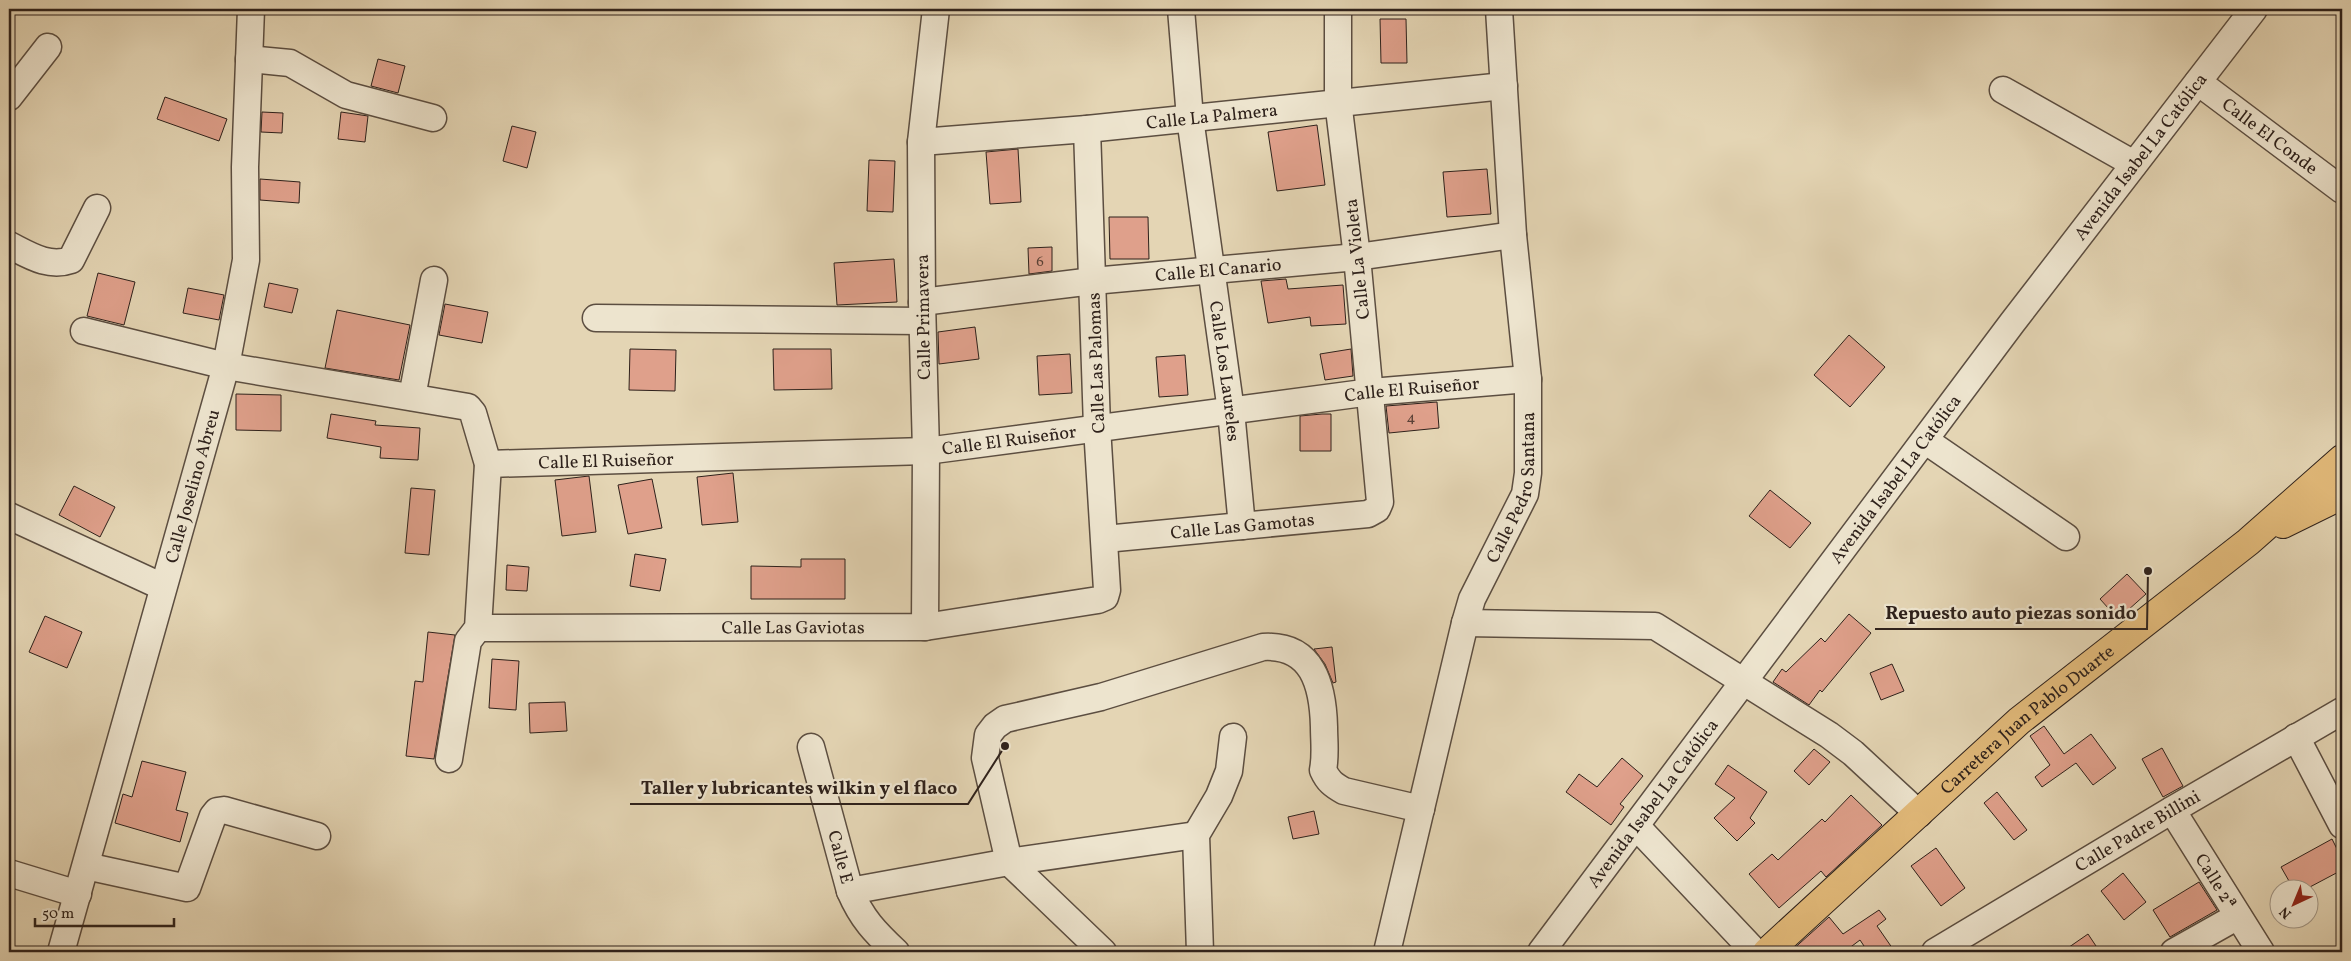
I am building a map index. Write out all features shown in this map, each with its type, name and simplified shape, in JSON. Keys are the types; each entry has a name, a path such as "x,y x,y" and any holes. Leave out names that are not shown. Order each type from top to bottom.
{"main road":[{"name":"Carretera Juan Pablo Duarte","path":"1767,952 2019,721 2248,542 2342,460"},
{"path":"2248,542 2342,495"}],"street":[{"name":"Calle Joselino Abreu","path":"61,952 226,366 246,260 245,167 251,9"},
{"name":"Calle Primavera","path":"925,627 926,451 922,312 921,142 936,9"},
{"name":"Calle Los Laureles","path":"1181,9 1190,118 1231,411 1242,526"},
{"name":"Calle La Violeta","path":"1338,9 1338,101 1371,392 1380,502 1377,509"},
{"name":"Calle Pedro Santana","path":"1387,952 1472,599 1525,494 1528,473 1528,379 1513,235 1499,9"},
{"name":"Avenida Isabel La Católica","path":"1541,952 1637,827 1743,681 2134,164 2254,9"},
{"path":"9,97 48,47"},
{"path":"249,59 290,63 346,94 433,118"},
{"name":"Calle El Conde","path":"2198,82 2342,190"},
{"name":"Calle La Palmera","path":"921,142 1087,129 1338,101 1504,86"},
{"path":"2003,90 2134,164"},
{"name":"Calle Las Palomas","path":"1087,129 1097,427 1107,590 1105,597"},
{"path":"9,245 45,263 60,264 71,260 96,208"},
{"name":"Calle El Canario","path":"596,318 922,312 1093,281 1357,257 1513,235"},
{"path":"412,397 434,280"},
{"path":"84,331 226,366 468,407 473,413 488,464 478,628 468,641 449,759"},
{"name":"Calle El Ruiseñor","path":"488,464 926,451 1371,392 1528,379"},
{"path":"1926,441 2066,537"},
{"name":"Calle Las Gamotas","path":"1105,539 1368,514 1377,509"},
{"path":"9,516 163,588"},
{"name":"Calle Las Gaviotas","path":"478,628 925,627 1098,600 1105,597"},
{"path":"1465,623 1655,626 1829,735 1853,753 1919,814"},
{"path":"1103,952 1009,862 986,758 988,735 995,726 1005,719 1101,697 1263,647 1280,646 1296,654 1309,666 1319,684 1323,702 1325,759 1323,770 1327,779 1344,791 1421,809"},
{"name":"Calle Padre Billini","path":"1935,952 2342,711"},
{"path":"1200,952 1196,835 1219,796 1229,770 1233,737"},
{"path":"2296,737 2331,788 2342,824"},
{"name":"Calle E","path":"811,747 850,891 858,911 870,928 896,952"},
{"path":"86,866 187,888 213,816 217,811 224,810 318,836"},
{"name":"Calle 2ª","path":"2172,810 2261,952"},
{"path":"1637,827 1755,952"},
{"path":"850,891 1009,862 1196,835"},
{"path":"9,873 78,894"},
{"path":"2174,952 2238,916"}],"building":[{"path":"1380,19 1406,19 1407,63 1381,63"},
{"path":"378,59 405,66 398,93 371,86"},
{"path":"165,97 227,119 219,141 157,119"},
{"path":"262,112 283,113 282,133 261,132"},
{"path":"341,112 368,116 365,142 338,139"},
{"path":"1317,125 1325,185 1277,191 1268,132"},
{"path":"512,126 536,132 527,168 503,161"},
{"path":"1018,149 1021,202 990,204 986,152"},
{"path":"869,160 895,161 893,212 867,211"},
{"path":"1487,169 1491,214 1447,217 1443,172"},
{"path":"260,179 300,182 299,203 260,200"},
{"path":"1109,217 1148,217 1149,259 1110,259"},
{"path":"1052,247 1052,271 1029,274 1028,248"},
{"path":"894,259 897,302 837,305 834,263"},
{"path":"98,273 135,282 124,325 87,316"},
{"path":"1286,279 1288,289 1343,285 1346,324 1311,326 1310,317 1268,323 1261,281"},
{"path":"269,283 298,289 292,313 264,307"},
{"path":"188,288 224,295 219,320 183,313"},
{"path":"445,304 488,312 482,343 439,335"},
{"path":"337,310 410,325 399,380 325,368"},
{"path":"975,327 979,359 939,364 938,332"},
{"path":"1849,335 1885,367 1850,407 1814,375"},
{"path":"630,349 676,350 675,391 629,390"},
{"path":"773,349 831,349 832,389 774,390"},
{"path":"1351,349 1353,376 1325,380 1320,354"},
{"path":"1070,354 1072,393 1039,395 1037,356"},
{"path":"1185,355 1188,395 1159,397 1156,357"},
{"path":"236,394 281,395 281,431 236,430"},
{"path":"1437,402 1439,428 1389,433 1386,406"},
{"path":"331,414 376,421 375,425 420,428 418,460 380,458 381,447 327,438"},
{"path":"1331,414 1331,451 1300,451 1300,416"},
{"path":"733,473 738,522 702,525 697,477"},
{"path":"589,476 596,532 562,536 555,480"},
{"path":"652,479 662,528 628,534 618,485"},
{"path":"74,486 115,507 100,537 59,515"},
{"path":"411,488 435,490 429,555 405,553"},
{"path":"1770,490 1811,523 1790,548 1749,516"},
{"path":"635,554 666,559 660,591 630,586"},
{"path":"801,559 845,559 845,599 751,599 751,566 801,567"},
{"path":"507,565 529,567 527,591 506,590"},
{"path":"2127,574 2146,594 2118,619 2100,599"},
{"path":"1849,614 1871,633 1809,705 1773,682 1782,669 1786,672 1821,638 1825,642"},
{"path":"45,616 82,632 67,668 29,652"},
{"path":"428,632 455,635 434,759 406,756 415,681 423,682"},
{"path":"1332,647 1336,682 1333,683 1325,664 1314,649"},
{"path":"492,659 519,661 516,710 489,708"},
{"path":"1892,664 1904,691 1881,700 1870,673"},
{"path":"565,702 567,731 530,733 529,703"},
{"path":"2044,726 2064,754 2091,734 2116,768 2093,785 2076,763 2042,787 2035,777 2050,765 2030,736"},
{"path":"2162,748 2183,786 2163,797 2142,759"},
{"path":"1814,749 1830,762 1809,785 1794,771"},
{"path":"1622,758 1643,776 1620,804 1624,807 1611,825 1566,792 1579,774 1597,787"},
{"path":"142,761 186,772 176,810 188,813 180,842 115,823 123,794 132,797"},
{"path":"1728,765 1767,792 1750,818 1755,823 1737,841 1714,818 1735,798 1715,784"},
{"path":"1997,792 2027,830 2014,840 1984,803"},
{"path":"1851,795 1882,825 1826,877 1821,871 1779,908 1749,874 1772,854 1778,860 1822,819 1825,822"},
{"path":"1314,811 1319,834 1293,839 1288,817"},
{"path":"2332,839 2342,859 2342,870 2318,883 2318,878 2287,878 2281,867"},
{"path":"1936,848 1965,888 1941,906 1911,866"},
{"path":"2123,873 2146,902 2124,920 2101,891"},
{"path":"2199,882 2217,910 2170,937 2153,910"},
{"path":"1879,910 1886,919 1877,926 1895,952 1868,952 1860,940 1844,952 1790,952 1829,917 1843,934"},
{"path":"2088,934 2100,952 2062,952"}],"place":[{"name":"Repuesto auto piezas sonido","path":"2148,571"},
{"name":"Taller y lubricantes wilkin y el flaco","path":"1005,746"}]}
